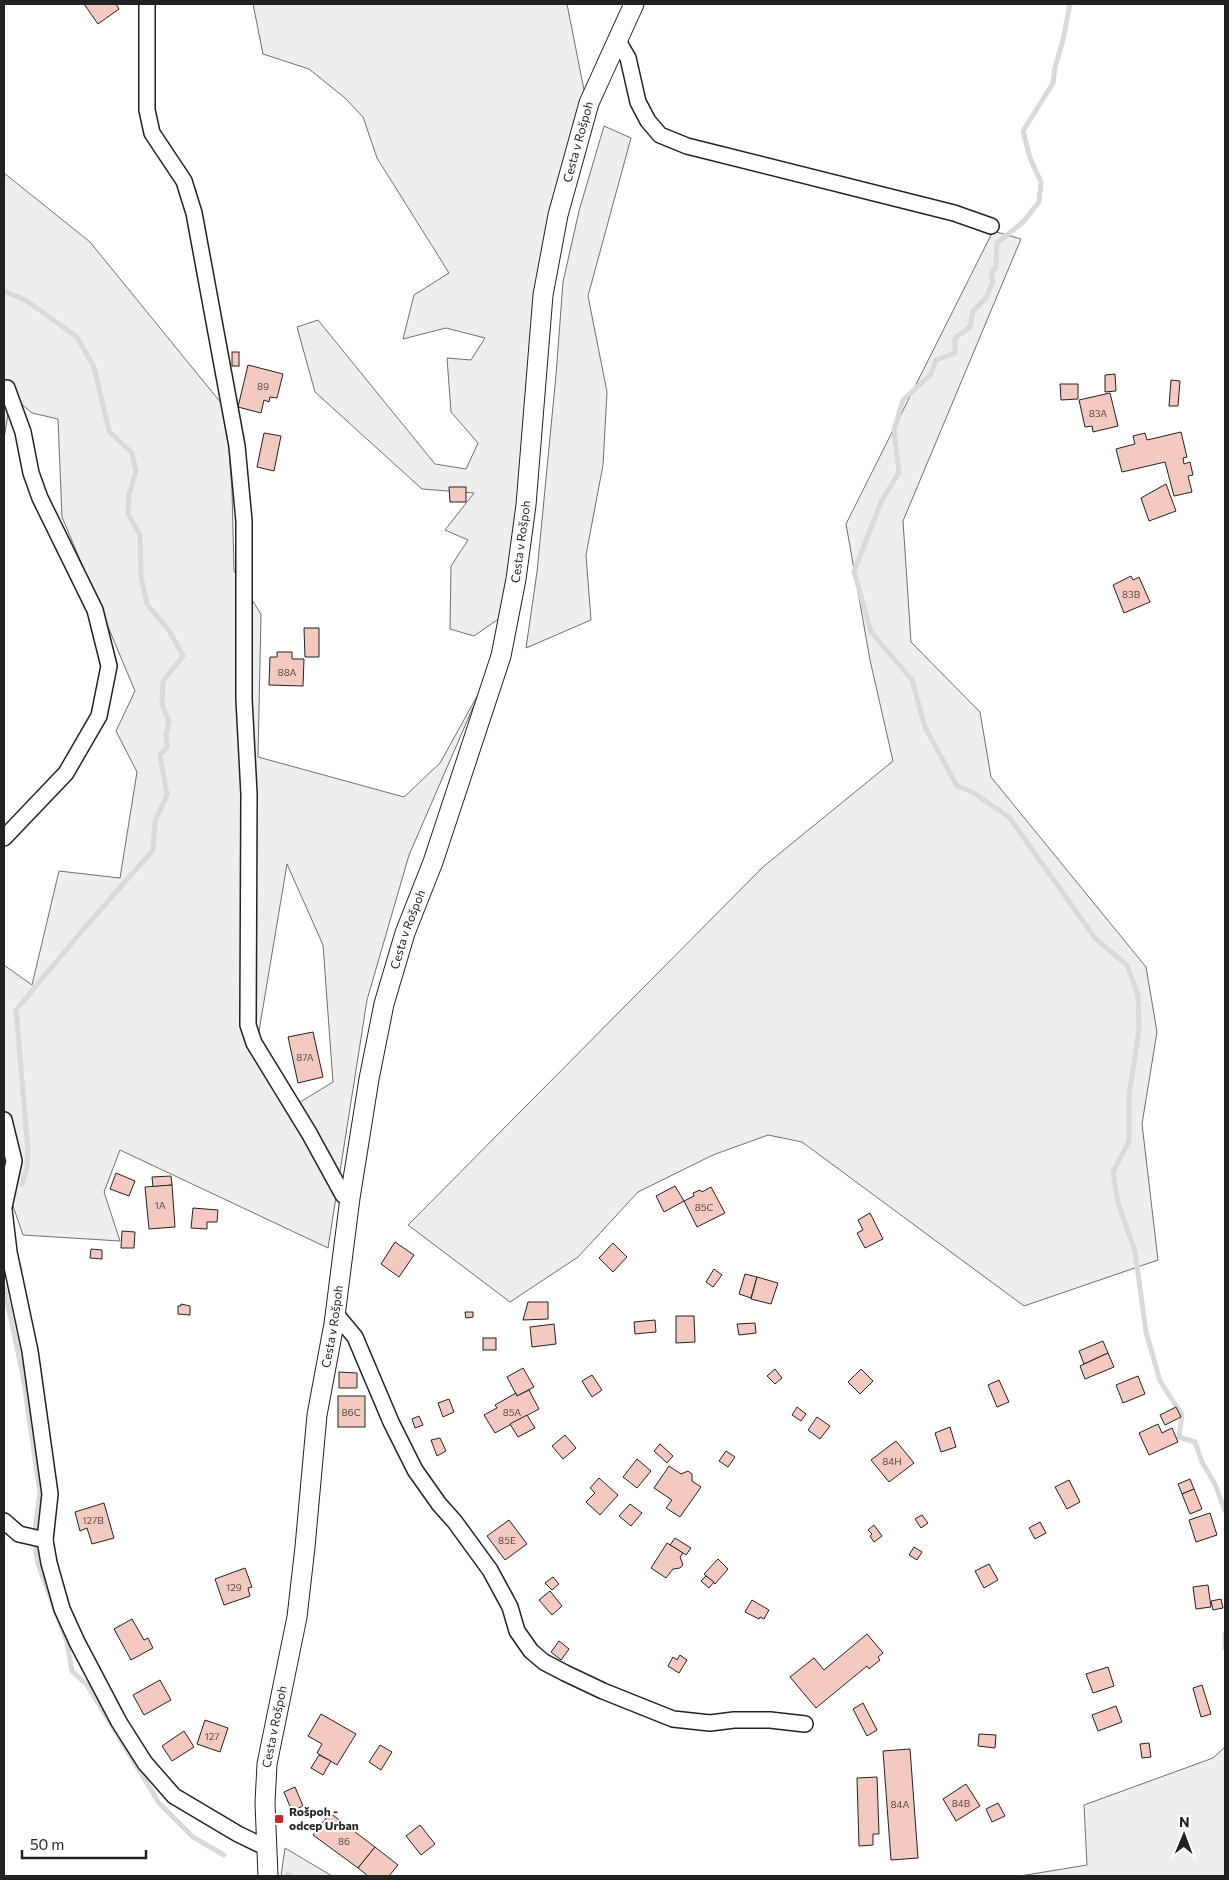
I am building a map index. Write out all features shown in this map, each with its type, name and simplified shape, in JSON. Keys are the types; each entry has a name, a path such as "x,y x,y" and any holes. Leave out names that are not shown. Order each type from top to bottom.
{"street":[{"path":"147,4 147,110 152,133 184,181 194,212 237,446 244,521 244,699 249,803 248,1025 254,1044 310,1133 343,1195 350,1198"},
{"name":"Cesta v Rošpoh","path":"268,1876 267,1764 297,1617 316,1415 335,1313 350,1198 369,1078 384,1004 405,933 433,862 501,656 516,579 524,514 543,295 558,215 589,103 634,4"},
{"path":"618,41 628,58 638,102 648,121 660,135 687,146 954,213 991,226"},
{"path":"4,838 66,773 99,716 109,666 95,610 40,498 31,473 23,432 7,388"},
{"path":"4,1120 14,1161 4,1208 8,1252 30,1351 50,1494 45,1540 59,1600 69,1626 119,1722 145,1763 174,1796 238,1834 267,1848"},
{"path":"335,1313 355,1337 415,1470 490,1570 510,1607 517,1631 531,1651 544,1662 565,1673 603,1691 673,1719 710,1723 734,1720 770,1720 805,1724"},
{"path":"4,1521 19,1534 45,1540"}],"shaded area":[{"path":"253,4 567,4 584,90 551,206 517,527 500,618 474,636 450,629 451,566 468,540 445,530 474,493 422,489 315,392 297,327 318,320 435,464 466,469 478,443 451,412 447,358 471,360 485,338 446,328 403,339 414,295 449,273 377,158 363,117 345,98 309,69 263,54"},
{"path":"604,126 631,138 588,296 607,392 603,465 586,555 591,620 526,648 537,572 563,282 579,211"},
{"path":"4,173 90,242 226,409 232,490 234,571 261,614 258,757 404,797 440,763 481,689 409,855 367,1000 328,1248 120,1150 104,1192 120,1241 23,1235 4,1180 4,965 32,985 59,871 120,878 137,772 116,731 135,691 62,517 58,419 32,413 11,395 4,439","holes":["287,864 323,945 333,1082 292,1107 255,1055"]},
{"path":"993,231 1021,239 903,521 911,642 980,712 991,777 1146,967 1157,1032 1142,1124 1158,1260 1024,1306 802,1142 768,1135 713,1155 638,1192 578,1257 510,1302 408,1225 763,867 893,761 870,660 846,524"},
{"path":"1225,1747 1225,1876 1020,1876 1087,1865 1084,1805 1213,1758"},
{"path":"285,1848 332,1876 281,1876"}],"building":[{"path":"84,4 116,4 119,9 98,24"},
{"path":"232,352 239,352 239,366 232,366"},
{"path":"248,365 283,374 277,398 270,397 269,402 264,400 261,413 238,407"},
{"path":"1115,374 1116,391 1105,392 1105,375"},
{"path":"1171,380 1180,381 1178,406 1169,406"},
{"path":"1060,384 1078,384 1078,399 1061,400"},
{"path":"1110,393 1118,426 1093,432 1092,426 1085,427 1079,400"},
{"path":"1181,432 1187,457 1183,458 1184,464 1190,462 1193,475 1188,476 1192,492 1174,496 1165,462 1122,472 1116,449 1135,444 1133,436 1145,433 1147,440"},
{"path":"264,433 281,436 274,471 257,467"},
{"path":"1166,484 1176,511 1149,521 1141,498"},
{"path":"449,487 466,487 466,502 450,502"},
{"path":"1131,576 1133,580 1139,577 1150,602 1124,613 1113,585"},
{"path":"304,628 319,628 319,657 305,657"},
{"path":"277,652 292,652 292,659 304,659 303,686 269,685 270,657 277,657"},
{"path":"313,1032 323,1077 298,1083 288,1037"},
{"path":"116,1173 135,1181 129,1196 110,1189"},
{"path":"171,1176 172,1185 153,1187 152,1177"},
{"path":"172,1185 175,1227 149,1229 145,1187"},
{"path":"675,1186 684,1201 664,1212 656,1196"},
{"path":"711,1187 725,1213 697,1227 684,1201 694,1196 693,1193 700,1190 702,1192"},
{"path":"193,1208 218,1210 217,1222 207,1222 207,1229 191,1228"},
{"path":"870,1213 883,1239 865,1248 857,1233 863,1230 858,1220"},
{"path":"122,1231 135,1232 134,1248 121,1248"},
{"path":"395,1242 414,1255 399,1277 381,1264"},
{"path":"613,1243 627,1257 613,1272 599,1258"},
{"path":"91,1249 102,1250 102,1259 90,1258"},
{"path":"714,1269 722,1275 713,1287 706,1282"},
{"path":"745,1274 757,1277 751,1298 739,1294"},
{"path":"757,1277 778,1283 771,1304 751,1299"},
{"path":"528,1302 548,1302 548,1319 523,1320"},
{"path":"181,1304 190,1306 190,1315 178,1314 178,1306 181,1306"},
{"path":"465,1312 473,1312 473,1317 466,1318"},
{"path":"676,1316 694,1316 695,1342 676,1343"},
{"path":"655,1320 656,1332 635,1334 634,1322"},
{"path":"755,1323 756,1333 739,1335 737,1324"},
{"path":"554,1324 556,1344 532,1347 530,1327"},
{"path":"483,1338 496,1338 496,1350 483,1350"},
{"path":"1103,1341 1108,1353 1084,1364 1079,1351"},
{"path":"1108,1353 1114,1367 1085,1379 1080,1366"},
{"path":"523,1368 534,1387 517,1396 507,1377"},
{"path":"775,1369 782,1378 775,1384 767,1376"},
{"path":"861,1369 873,1381 860,1394 848,1382"},
{"path":"339,1372 357,1373 357,1388 339,1388"},
{"path":"592,1375 602,1390 592,1397 582,1381"},
{"path":"1138,1376 1145,1394 1123,1403 1116,1385"},
{"path":"999,1380 1009,1402 997,1407 988,1385"},
{"path":"529,1390 539,1409 495,1433 484,1415 497,1408 495,1405 516,1393 517,1396"},
{"path":"338,1396 365,1396 365,1427 338,1427"},
{"path":"449,1399 454,1412 443,1417 438,1403"},
{"path":"797,1407 806,1414 801,1421 792,1415"},
{"path":"1176,1407 1181,1417 1165,1425 1160,1415"},
{"path":"527,1415 535,1428 518,1437 510,1424"},
{"path":"419,1416 423,1425 415,1428 412,1419"},
{"path":"817,1417 830,1426 820,1439 808,1430"},
{"path":"1158,1424 1162,1433 1172,1428 1178,1442 1149,1455 1139,1433"},
{"path":"950,1427 956,1447 941,1452 935,1433"},
{"path":"565,1435 576,1448 563,1459 552,1446"},
{"path":"440,1438 446,1451 437,1456 431,1440"},
{"path":"896,1441 914,1463 889,1482 871,1460"},
{"path":"660,1444 673,1456 667,1463 654,1451"},
{"path":"726,1451 735,1457 728,1467 719,1461"},
{"path":"637,1459 651,1471 637,1488 623,1477"},
{"path":"669,1466 681,1474 688,1471 692,1474 692,1481 701,1487 680,1517 666,1508 672,1500 654,1488"},
{"path":"599,1478 618,1495 600,1515 586,1502 595,1493 590,1488"},
{"path":"1190,1479 1194,1489 1182,1494 1178,1484"},
{"path":"1069,1480 1080,1502 1067,1509 1055,1487"},
{"path":"1194,1489 1202,1509 1190,1514 1182,1494"},
{"path":"104,1503 114,1538 92,1544 87,1528 80,1531 75,1512"},
{"path":"630,1504 642,1513 631,1526 619,1516"},
{"path":"1210,1513 1217,1535 1196,1542 1189,1520"},
{"path":"922,1515 928,1523 921,1528 915,1519"},
{"path":"509,1520 527,1544 505,1560 487,1536"},
{"path":"1040,1522 1046,1533 1035,1539 1029,1528"},
{"path":"874,1525 882,1536 874,1542 870,1536 872,1534 868,1530"},
{"path":"675,1538 691,1548 686,1555 670,1545"},
{"path":"667,1543 683,1553 680,1557 683,1565 680,1568 673,1569 666,1578 651,1568"},
{"path":"914,1547 922,1552 917,1560 909,1555"},
{"path":"718,1559 728,1569 715,1584 704,1574"},
{"path":"989,1564 998,1580 984,1588 975,1571"},
{"path":"245,1568 252,1587 248,1588 250,1596 224,1605 215,1579"},
{"path":"706,1576 714,1582 709,1588 701,1581"},
{"path":"553,1577 559,1584 552,1590 545,1583"},
{"path":"1208,1585 1211,1607 1196,1609 1193,1587"},
{"path":"550,1591 562,1606 552,1615 539,1600"},
{"path":"1221,1599 1223,1608 1213,1610 1211,1601"},
{"path":"752,1600 769,1610 764,1619 760,1617 759,1619 745,1612"},
{"path":"132,1619 144,1640 148,1638 153,1648 131,1660 114,1629"},
{"path":"867,1634 883,1653 878,1657 880,1660 869,1669 867,1666 816,1708 790,1677 814,1658 824,1670"},
{"path":"559,1641 569,1649 561,1660 551,1652"},
{"path":"680,1655 687,1660 679,1673 668,1666 673,1657 677,1660"},
{"path":"1108,1667 1114,1686 1093,1693 1086,1674"},
{"path":"160,1680 171,1700 144,1715 133,1695"},
{"path":"1202,1685 1211,1714 1201,1717 1193,1688"},
{"path":"863,1703 877,1730 867,1736 853,1709"},
{"path":"1116,1706 1122,1722 1098,1731 1092,1715"},
{"path":"321,1714 356,1734 337,1765 317,1753 322,1744 308,1736"},
{"path":"205,1720 228,1728 220,1752 197,1744"},
{"path":"184,1731 194,1747 172,1761 162,1746"},
{"path":"979,1734 996,1735 995,1748 978,1746"},
{"path":"1149,1743 1151,1757 1142,1758 1140,1744"},
{"path":"380,1745 392,1752 381,1770 369,1762"},
{"path":"910,1749 918,1858 891,1860 883,1751"},
{"path":"319,1755 331,1761 323,1775 311,1768"},
{"path":"877,1777 879,1834 873,1834 873,1845 859,1846 857,1778"},
{"path":"966,1784 980,1806 956,1821 943,1799"},
{"path":"295,1787 303,1806 292,1811 284,1792"},
{"path":"998,1803 1005,1816 992,1822 986,1809"},
{"path":"330,1813 375,1847 358,1868 313,1835"},
{"path":"420,1825 435,1844 421,1855 406,1836"},
{"path":"375,1847 398,1865 389,1876 368,1876 358,1868"}],"waterway":[{"path":"1070,4 1053,83 1023,131 1030,158 1041,182 1039,202 1023,222 997,243 996,267 991,274 993,281 986,298 973,311 970,327 955,338 955,353 936,360 931,374 903,400 894,430 899,472 882,500 854,571 871,632 912,680 925,727 957,786 972,792 1009,817 1095,938 1127,965 1138,995 1139,1030 1129,1095 1129,1141 1113,1172 1118,1203 1135,1251 1146,1332 1160,1381 1182,1415 1179,1437 1195,1442 1202,1462 1215,1484 1225,1511"},
{"path":"4,291 27,301 77,337 94,367 109,431 132,453 136,471 129,495 128,514 140,535 141,577 147,604 170,632 183,656 163,681 162,704 169,721 166,735 167,747 160,755 167,795 155,821 153,850 16,1010 28,1150 27,1168 22,1184"},
{"path":"4,1287 23,1376 40,1493 35,1529"},
{"path":"35,1545 38,1564 67,1642 72,1671 87,1685 159,1803 193,1837 224,1855"},
{"path":"1225,1634 1225,1648"}],"place":[{"name":"Rošpoh - odcep Urban","path":"279,1819"}]}
